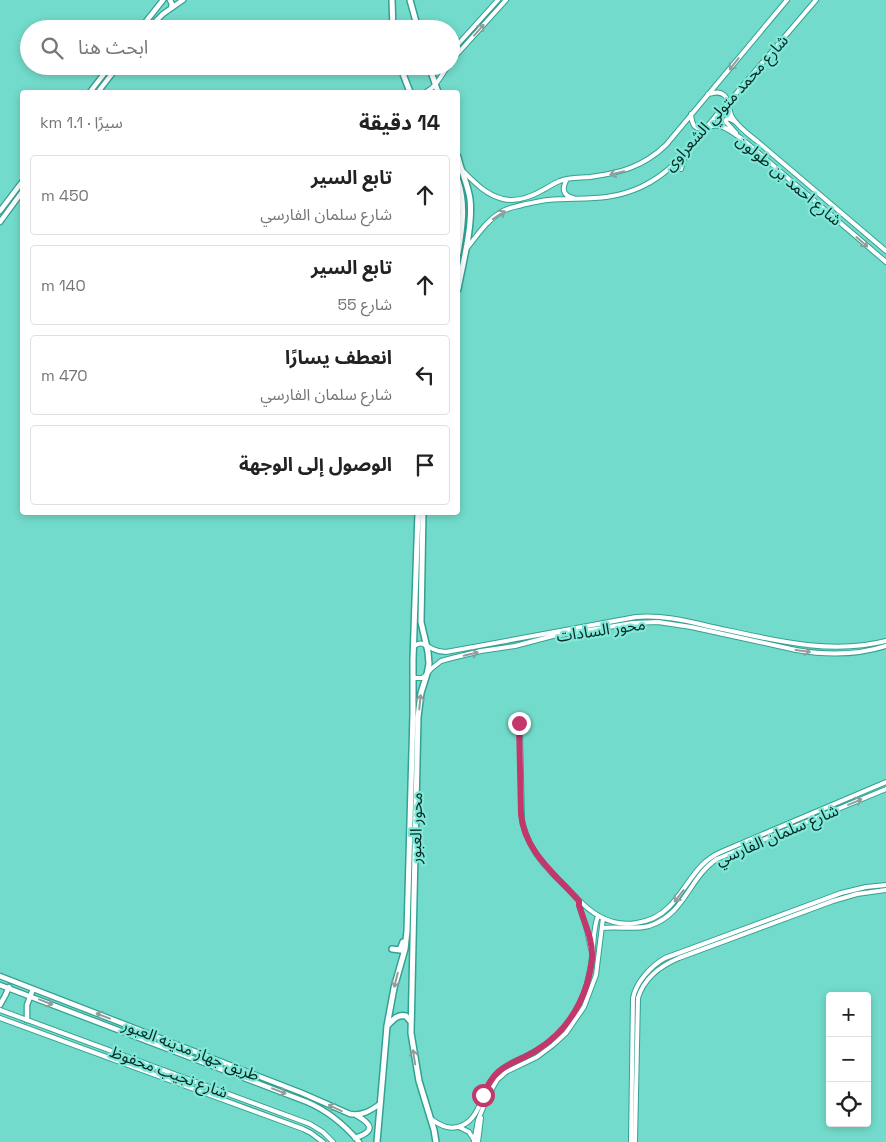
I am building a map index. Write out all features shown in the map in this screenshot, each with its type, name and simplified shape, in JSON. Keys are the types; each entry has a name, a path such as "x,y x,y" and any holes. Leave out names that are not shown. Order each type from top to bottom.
{"highway":[{"path":"392,0 393,20"},
{"path":"412,1 416,20"},
{"path":"433,75 437,90"},
{"path":"403,76 409,90"},
{"path":"460,164 470,207 470,222 460,285"},
{"path":"460,188 463,215 460,238"},
{"name":"محور العبور","path":"377,1142 387,1026 395,980 406,942 408,922 413,647 418,515"},
{"name":"محور العبور","path":"423,515 421,622 429,664 419,705 419,803 411,1038 419,1081 436,1135 436,1142"},
{"path":"392,949 398,950 401,948 404,928 408,922"},
{"path":"387,1026 395,1017 400,1015 408,1018 411,1023"}],"main road":[{"path":"147,20 163,0"},
{"path":"170,0 171,8"},
{"path":"158,20 183,0"},
{"path":"92,90 103,75"},
{"path":"100,90 111,75"},
{"path":"0,211 20,185"},
{"path":"0,222 20,195"},
{"name":"طريق جهاز مدينه العبور","path":"0,976 307,1095 344,1112 356,1115"},
{"path":"0,1005 9,988 10,980"},
{"name":"طريق جهاز مدينه العبور","path":"0,985 307,1102 322,1109 342,1123 357,1140"},
{"path":"27,1020 27,1010 33,989"},
{"path":"148,1042 151,1035"},
{"path":"255,1082 258,1076"},
{"path":"356,1115 366,1113 380,1104"},
{"path":"356,1115 367,1122 369,1127 366,1134 357,1140"}],"street":[{"path":"460,42 498,0"},
{"path":"460,51 506,0"},
{"name":"شارع محمد متولي الشعراوى","path":"461,168 484,190 494,196 504,200 516,200 542,191 559,181 608,175 640,164 659,152 666,145 787,0"},
{"name":"شارع محمد متولي الشعراوى","path":"466,250 486,225 503,211 540,201 606,198 630,192 654,181 685,154 716,114 728,103 816,0"},
{"path":"743,43 748,47"},
{"path":"771,53 776,57"},
{"path":"431,90 442,75"},
{"path":"708,94 720,92 725,96 728,103"},
{"name":"شارع احمد بن طولون","path":"728,103 730,114 738,124 886,251"},
{"name":"شارع احمد بن طولون","path":"691,114 692,122 697,128 700,129 714,125 724,127 741,138 886,262"},
{"path":"738,124 727,118 726,120 741,138"},
{"path":"681,169 685,154"},
{"path":"567,179 564,184 564,193 567,197 579,199"},
{"path":"606,198 606,205"},
{"path":"644,616 646,619 644,622"},
{"name":"محور السادات","path":"413,647 421,644 436,651 446,652 644,616 658,616 688,621 778,641 827,646 860,646 886,640"},
{"path":"658,616 656,619 658,622"},
{"name":"محور السادات","path":"413,677 420,678 428,674 441,661 452,658 515,646 553,636 628,623 658,622 697,628 796,650 827,653 857,652 886,646"},
{"path":"827,646 827,653"},
{"name":"شارع سلمان الفارسي","path":"517,716 520,733 521,814 530,843 552,874 579,901 598,916 613,922 629,924 657,916 670,906 702,866 716,854 886,782"},
{"name":"شارع سلمان الفارسي","path":"602,928 638,928 658,922 666,918 678,907 705,869 717,859 886,789"},
{"path":"630,1142 633,998 636,987 650,970 665,958 811,903 854,890 886,885"},
{"path":"636,1142 638,998 642,988 658,969 679,958 833,901 857,894 886,890"},
{"path":"579,901 592,957"},
{"path":"431,1119 444,1127 451,1128 463,1125 477,1112 487,1086 498,1072 539,1049 567,1024 584,995 592,957 594,928 598,916"},
{"path":"476,1142 478,1120 494,1084 501,1076 536,1058 547,1050 566,1033 578,1017 596,977 603,918"},
{"name":"شارع نجيب محفوظ","path":"0,1010 310,1124 323,1132 333,1142"},
{"name":"شارع نجيب محفوظ","path":"0,1018 303,1129 312,1133 323,1142"},
{"path":"110,1059 113,1052"},
{"path":"218,1098 220,1091"},
{"path":"476,1142 483,1108"},
{"path":"471,1119 473,1124 478,1120"},
{"path":"458,1127 469,1132 476,1142"}],"route":[{"path":"483,1095 492,1078 498,1072 514,1061 539,1049 567,1024 584,995 592,957 579,901 541,860 530,843 523,825 521,814 519,723"}]}
